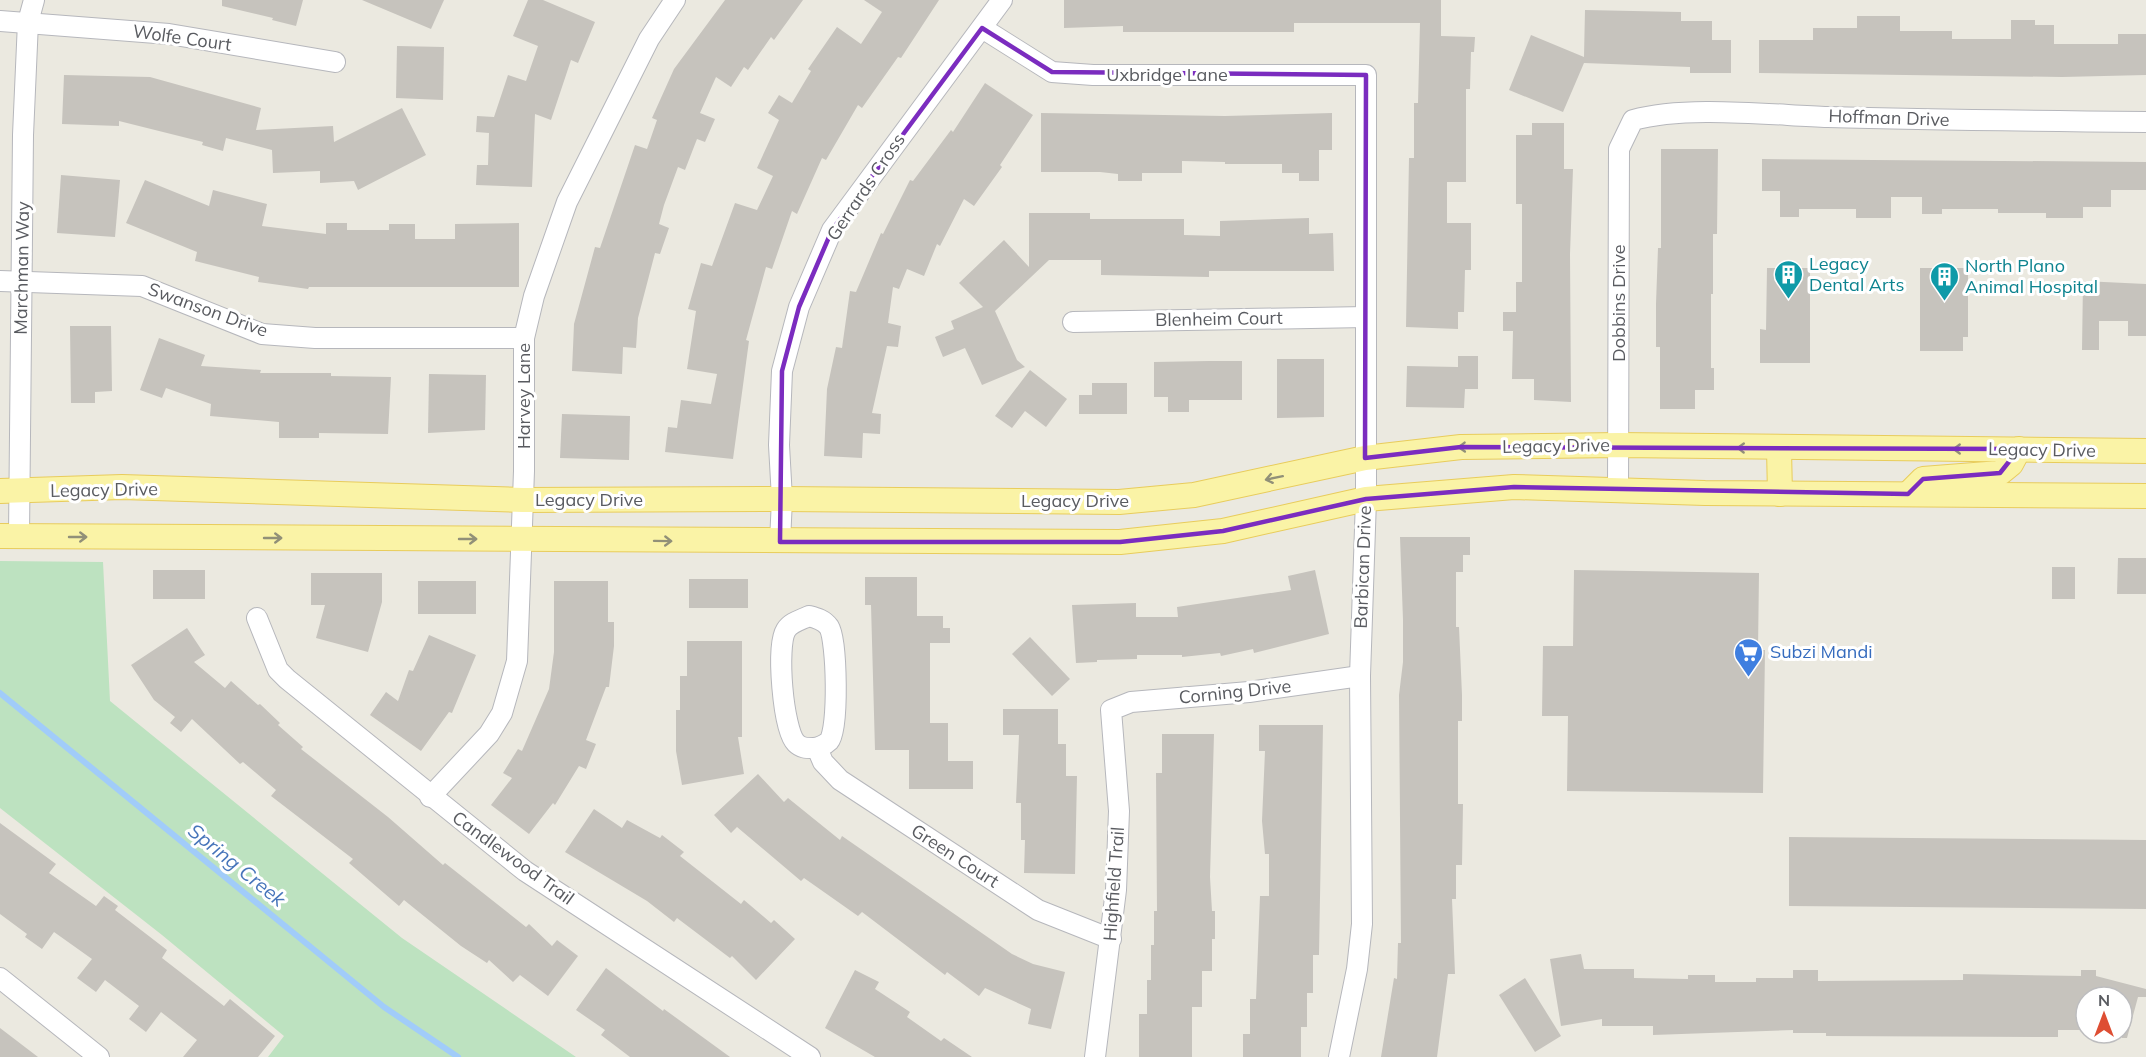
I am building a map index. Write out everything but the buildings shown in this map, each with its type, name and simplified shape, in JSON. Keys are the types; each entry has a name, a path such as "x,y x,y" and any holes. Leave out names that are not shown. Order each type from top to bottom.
{"main road":[{"name":"Legacy Drive","path":"10,491 122,487 523,500 782,499 1119,502 1194,495 1365,458 1461,447 1619,445 1779,449 2146,451"},
{"path":"1779,449 1780,494"},
{"path":"1908,494 1923,479 2000,473 2011,464 2019,449"},
{"path":"10,536 780,542 1120,542 1223,531 1366,499 1502,488 1780,494 2146,496"}],"street":[{"name":"Marchman Way","path":"10,536 10,491 22,281 23,135 28,22 34,0"},
{"name":"Harvey Lane","path":"430,797 489,734 502,713 510,693 516,661 523,500 524,338 534,296 567,202 649,39 675,0"},
{"name":"Gerrards Cross","path":"780,542 782,499 779,445 782,371 799,307 832,230 1002,0"},
{"name":"Wolfe Court","path":"0,21 169,34 335,62"},
{"name":"Uxbridge Lane","path":"982,28 1052,72 1093,75 1366,75"},
{"name":"Barbican Drive","path":"1339,1057 1357,969 1362,924 1360,676 1366,499 1366,75"},
{"name":"Hoffman Drive","path":"1633,120 1655,113 1678,113 1955,121 2146,122"},
{"name":"Dobbins Drive","path":"1618,489 1619,149 1633,120"},
{"name":"Swanson Drive","path":"0,281 142,286 262,334 315,338 524,338"},
{"name":"Blenheim Court","path":"1073,322 1366,317"},
{"path":"809,616 822,620 829,628 835,675 833,732 829,741 817,748 804,748 792,737 789,732 782,691 782,643 785,631 794,622 809,616"},
{"name":"Candlewood Trail","path":"257,618 278,670 430,797 525,871 810,1057"},
{"name":"Corning Drive","path":"1111,710 1131,702 1249,692 1360,676"},
{"name":"Highfield Trail","path":"1095,1057 1116,890 1119,811 1111,710"},
{"name":"Green Court","path":"817,748 823,762 840,780 1038,910 1111,939"},
{"path":"0,978 99,1057"}],"highlighted area":[{"path":"982,28 1052,72 1366,75 1365,458 1461,447 2019,449 2000,473 1923,479 1908,494 1514,487 1366,499 1223,531 1120,542 780,542 782,371 799,307 832,230"}],"green space":[{"path":"0,561 103,562 110,701 402,938 576,1057 268,1057 284,1036 162,935 0,808"}],"waterway":[{"name":"Spring Creek","path":"0,693 384,1007 458,1057"}],"place":[{"name":"Legacy Dental Arts","path":"1788,300"},
{"name":"North Plano Animal Hospital","path":"1944,302"},
{"name":"Subzi Mandi","path":"1749,678"}]}
